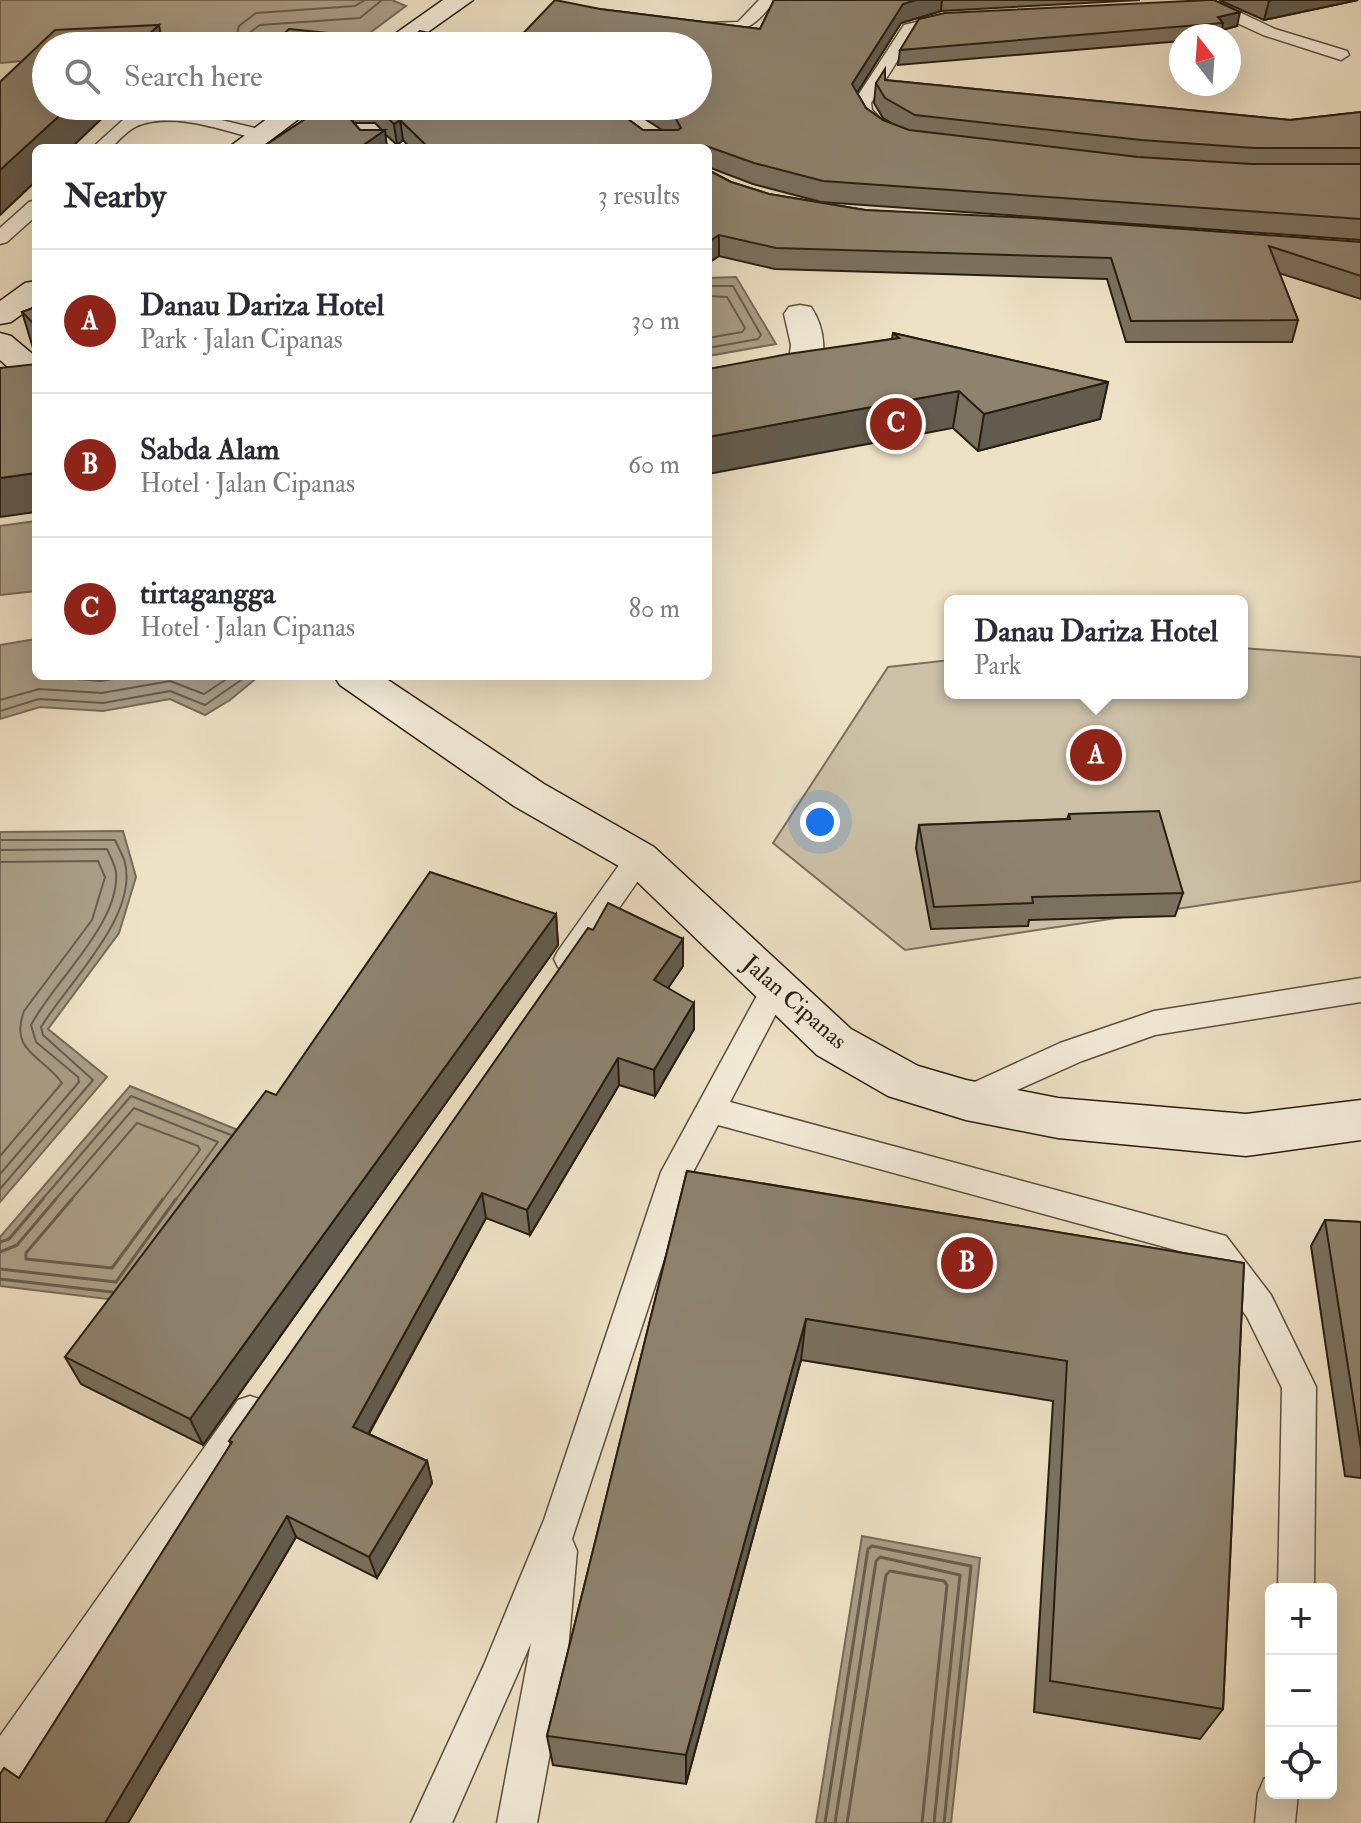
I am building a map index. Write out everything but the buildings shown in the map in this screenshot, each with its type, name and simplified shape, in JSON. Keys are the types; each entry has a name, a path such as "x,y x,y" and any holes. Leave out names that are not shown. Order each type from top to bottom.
{"street":[{"path":"430,32 460,0"},
{"path":"252,141 282,120"},
{"path":"0,315 32,293"},
{"path":"712,392 801,375 808,362 809,349 800,314"},
{"path":"3,350 32,371"},
{"name":"Jalan Cipanas","path":"360,680 529,795 639,858 834,1042 905,1082 966,1100 1058,1118 1246,1135 1361,1120"}],"lane":[{"path":"695,27 742,28 752,23 767,0"},
{"path":"1178,5 1210,3 1269,32 1341,55"},
{"path":"897,138 871,122 863,111 862,103 910,28 942,19 973,17"},
{"path":"106,144 128,124 145,120"},
{"path":"186,120 252,141"},
{"path":"0,238 32,210"},
{"path":"548,988 639,858"},
{"path":"431,1823 498,1678 562,1520 677,1172 776,987"},
{"path":"966,1100 1071,1052 1154,1023 1361,990"},
{"path":"710,1110 1215,1246 1259,1306 1299,1387 1296,1583"},
{"path":"0,1769 265,1392"},
{"path":"517,1823 548,1661 562,1520"},
{"path":"1275,1823 1277,1799"}],"shaded area":[{"path":"1248,648 1361,657 1361,881 905,950 773,843 888,667 944,661 944,699 1248,699"}],"water":[{"path":"0,0 392,0 406,6 371,32 32,32 32,60 0,63"},
{"path":"736,277 776,344 712,355 712,278"},
{"path":"32,522 32,591 0,595 0,526"},
{"path":"32,640 32,680 254,680 205,715 170,699 103,711 40,707 0,719 0,645"},
{"path":"123,831 136,877 119,933 48,1029 107,1077 0,1202 0,832"},
{"path":"130,1086 250,1135 124,1301 0,1286 0,1237"},
{"path":"862,1536 980,1558 951,1823 816,1823"}],"place":[{"name":"tirtagangga","path":"896,424"},
{"name":"Danau Dariza Hotel","path":"1096,755"},
{"name":"Sabda Alam","path":"967,1263"}]}
